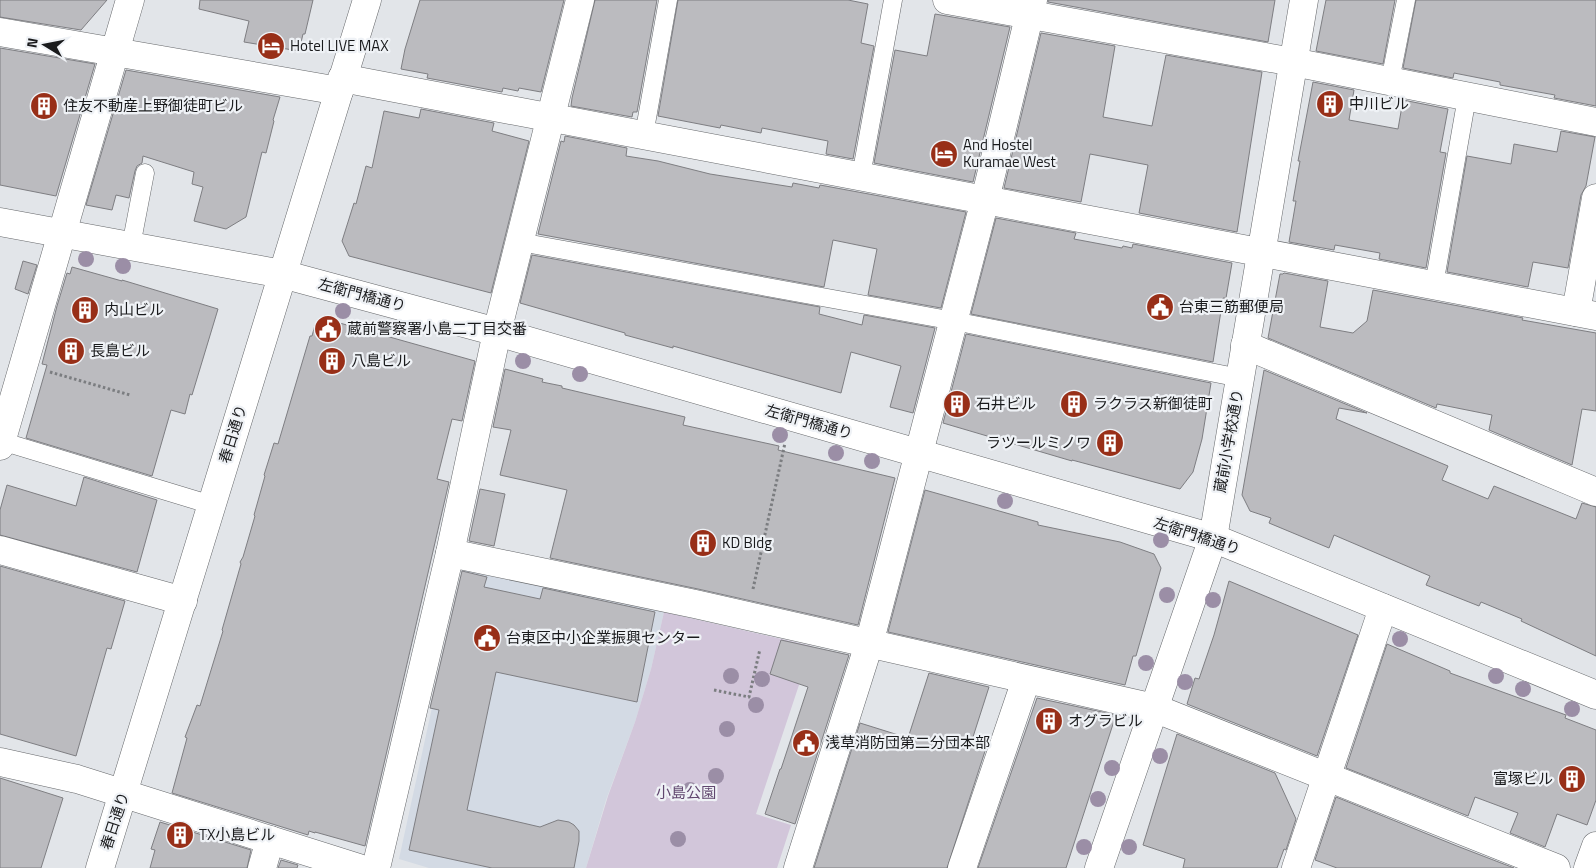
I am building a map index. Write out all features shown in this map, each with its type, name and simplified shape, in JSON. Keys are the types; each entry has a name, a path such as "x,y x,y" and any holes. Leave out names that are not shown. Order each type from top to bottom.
{"street":[{"path":"1,444 130,0"},
{"name":"春日通り","path":"100,868 367,0"},
{"path":"376,868 450,553 497,332 580,0"},
{"path":"948,0 1032,8 1596,122"},
{"name":"蔵前小学校通り","path":"1098,868 1212,538 1304,0"},
{"path":"798,868 869,644 954,321 1032,8"},
{"path":"0,32 114,52 340,84 550,117 1586,314 1596,198"},
{"name":"左衛門橋通り","path":"0,222 282,274 497,332 1212,538 1596,695"},
{"path":"1245,345 1596,492"},
{"path":"0,550 183,601"},
{"path":"450,553 695,604 1154,708 1556,868"},
{"path":"1296,868 1383,608"},
{"path":"962,868 1026,680"},
{"path":"0,762 77,779 359,868"},
{"path":"262,868 270,840"},
{"path":"1588,868 1596,846"}],"lane":[{"path":"644,135 668,0"},
{"path":"861,176 893,0"},
{"path":"1390,81 1406,0"},
{"path":"1434,286 1467,96"},
{"path":"131,246 145,173"},
{"path":"520,242 954,321 1240,378"},
{"path":"1,444 212,505"}],"path":[{"path":"23,364 130,395"},
{"path":"746,616 791,417"},
{"path":"714,690 748,697 759,653"}],"shaded area":[{"path":"462,570 664,612 651,669 635,722 606,800 586,868 429,868 399,859"}],"green space":[{"name":"小島公園","path":"664,612 812,646 756,814 791,825 777,868 586,868 608,796 635,722 651,669"}],"building":[{"path":"0,0 107,0 81,30 0,17"},
{"path":"200,0 313,0 299,51 244,42 249,21 199,9"},
{"path":"420,0 564,0 541,92 519,88 518,91 503,88 502,92 427,78 428,74 401,69"},
{"path":"595,0 657,0 637,112 633,112 632,117 571,106"},
{"path":"678,0 848,0 868,4 861,43 874,46 853,159 826,154 828,141 762,128 761,133 721,125 720,128 658,116"},
{"path":"1048,0 1275,0 1268,42 1048,2"},
{"path":"1326,0 1395,0 1383,64 1316,51"},
{"path":"1416,0 1596,0 1596,106 1554,98 1555,95 1500,85 1500,82 1454,73 1453,78 1403,68"},
{"path":"935,14 1010,27 973,182 874,163 895,50 927,56"},
{"path":"1041,33 1115,46 1103,117 1152,126 1166,55 1262,72 1237,232 1139,213 1148,165 1090,154 1081,202 1004,188"},
{"name":"住友不動産上野御徒町ビル","path":"0,48 95,64 56,196 0,185"},
{"path":"126,70 280,97 266,153 262,152 246,217 226,229 194,221 203,187 192,184 194,172 143,156 142,163 137,166 135,171 129,198 116,195 112,210 86,205"},
{"path":"1313,82 1354,90 1349,120 1398,129 1403,100 1448,109 1440,152 1446,153 1426,268 1379,259 1380,253 1335,245 1334,250 1289,242 1296,201 1293,201 1300,161 1298,161"},
{"path":"421,109 494,123 492,131 529,141 491,293 349,256 342,241 354,203 356,204 366,166 372,168 384,111 419,118"},
{"path":"1561,131 1595,137 1586,186 1581,195 1568,268 1533,262 1528,287 1447,272 1467,156 1511,164 1514,144 1557,152"},
{"path":"565,136 627,148 626,156 658,161 710,174 792,187 793,183 819,188 820,185 966,212 941,308 868,295 877,249 833,240 824,287 538,234 561,141 564,142"},
{"path":"996,218 1076,233 1074,239 1122,248 1123,246 1132,248 1133,244 1232,263 1226,298 1223,298 1213,362 971,314"},
{"path":"532,255 820,307 819,314 862,325 864,315 935,328 913,413 890,407 901,366 851,352 841,393 673,346 673,348 625,335 625,333 520,303"},
{"path":"23,261 37,265 28,294 15,289"},
{"path":"72,267 218,309 185,414 171,410 152,476 26,438 47,365 42,364 57,306 67,273 70,274"},
{"path":"1284,273 1328,281 1320,327 1353,333 1367,321 1373,290 1596,333 1596,411 1582,409 1572,465 1489,430 1492,415 1437,404 1436,408 1268,338 1280,274"},
{"path":"329,320 475,361 462,421 452,419 437,479 449,482 365,846 315,832 309,831 308,835 172,793 187,738 185,737 197,705 200,706 223,631 240,562 255,516 264,475 274,443 278,444 310,336 312,336 315,325"},
{"path":"966,334 1211,383 1202,439 1193,472 1180,489 1072,461 943,423"},
{"path":"505,369 543,379 542,382 562,386 562,388 685,417 683,425 779,446 778,450 895,478 858,625 550,558 567,490 500,475 511,430 493,427"},
{"path":"1264,370 1367,413 1339,408 1336,419 1448,466 1442,480 1488,499 1494,486 1576,519 1582,503 1596,507 1596,656 1521,621 1522,619 1481,602 1479,606 1426,585 1430,576 1334,535 1329,548 1269,523 1271,518 1250,511 1242,495"},
{"path":"84,477 157,500 137,572 0,535 0,510 7,485 76,506"},
{"path":"480,489 505,494 494,546 469,541"},
{"path":"925,490 1038,522 1038,525 1120,542 1154,554 1161,568 1136,656 1133,656 1125,685 888,632"},
{"path":"0,566 125,601 111,649 107,648 76,756 0,734"},
{"path":"462,571 487,577 484,587 540,599 543,588 655,612 637,702 496,672 467,810 540,827 558,820 569,822 579,831 574,868 492,868 409,850 439,710 430,708"},
{"path":"1229,581 1358,635 1317,756 1187,704 1195,678 1199,679"},
{"path":"781,640 849,655 795,824 765,814 808,687 770,674"},
{"path":"1387,644 1450,671 1450,673 1566,715 1565,718 1596,730 1596,800 1587,825 1557,814 1545,847 1510,833 1518,813 1475,797 1468,816 1346,768"},
{"path":"929,673 989,687 972,740 987,745 947,868 814,868 860,723 908,738"},
{"path":"1037,698 1116,715 1066,868 978,868"},
{"path":"1177,734 1275,773 1296,819 1286,850 1284,849 1277,868 1183,868 1185,859 1143,845"},
{"path":"0,778 63,798 41,868 0,868"},
{"path":"1336,797 1514,868 1337,868 1315,860"},
{"name":"TX小島ビル","path":"160,822 251,850 247,868 150,868 155,850 151,849"},
{"path":"281,860 298,865 297,868 278,868"}],"place":[{"name":"Hotel LIVE MAX","path":"271,46"},
{"name":"中川ビル","path":"1330,104"},
{"name":"住友不動産上野御徒町ビル","path":"44,106"},
{"name":"And Hostel Kuramae West","path":"944,154"},
{"name":"台東三筋郵便局","path":"1160,307"},
{"name":"内山ビル","path":"85,310"},
{"name":"蔵前警察署小島二丁目交番","path":"328,329"},
{"name":"長島ビル","path":"71,351"},
{"name":"八島ビル","path":"332,361"},
{"name":"石井ビル","path":"957,404"},
{"name":"ラクラス新御徒町","path":"1074,404"},
{"name":"ラツールミノワ","path":"1110,443"},
{"name":"KD Bldg","path":"703,543"},
{"name":"台東区中小企業振興センター","path":"487,638"},
{"name":"オグラビル","path":"1049,721"},
{"name":"浅草消防団第二分団本部","path":"806,743"},
{"name":"富塚ビル","path":"1572,779"},
{"name":"TX小島ビル","path":"180,835"}]}
